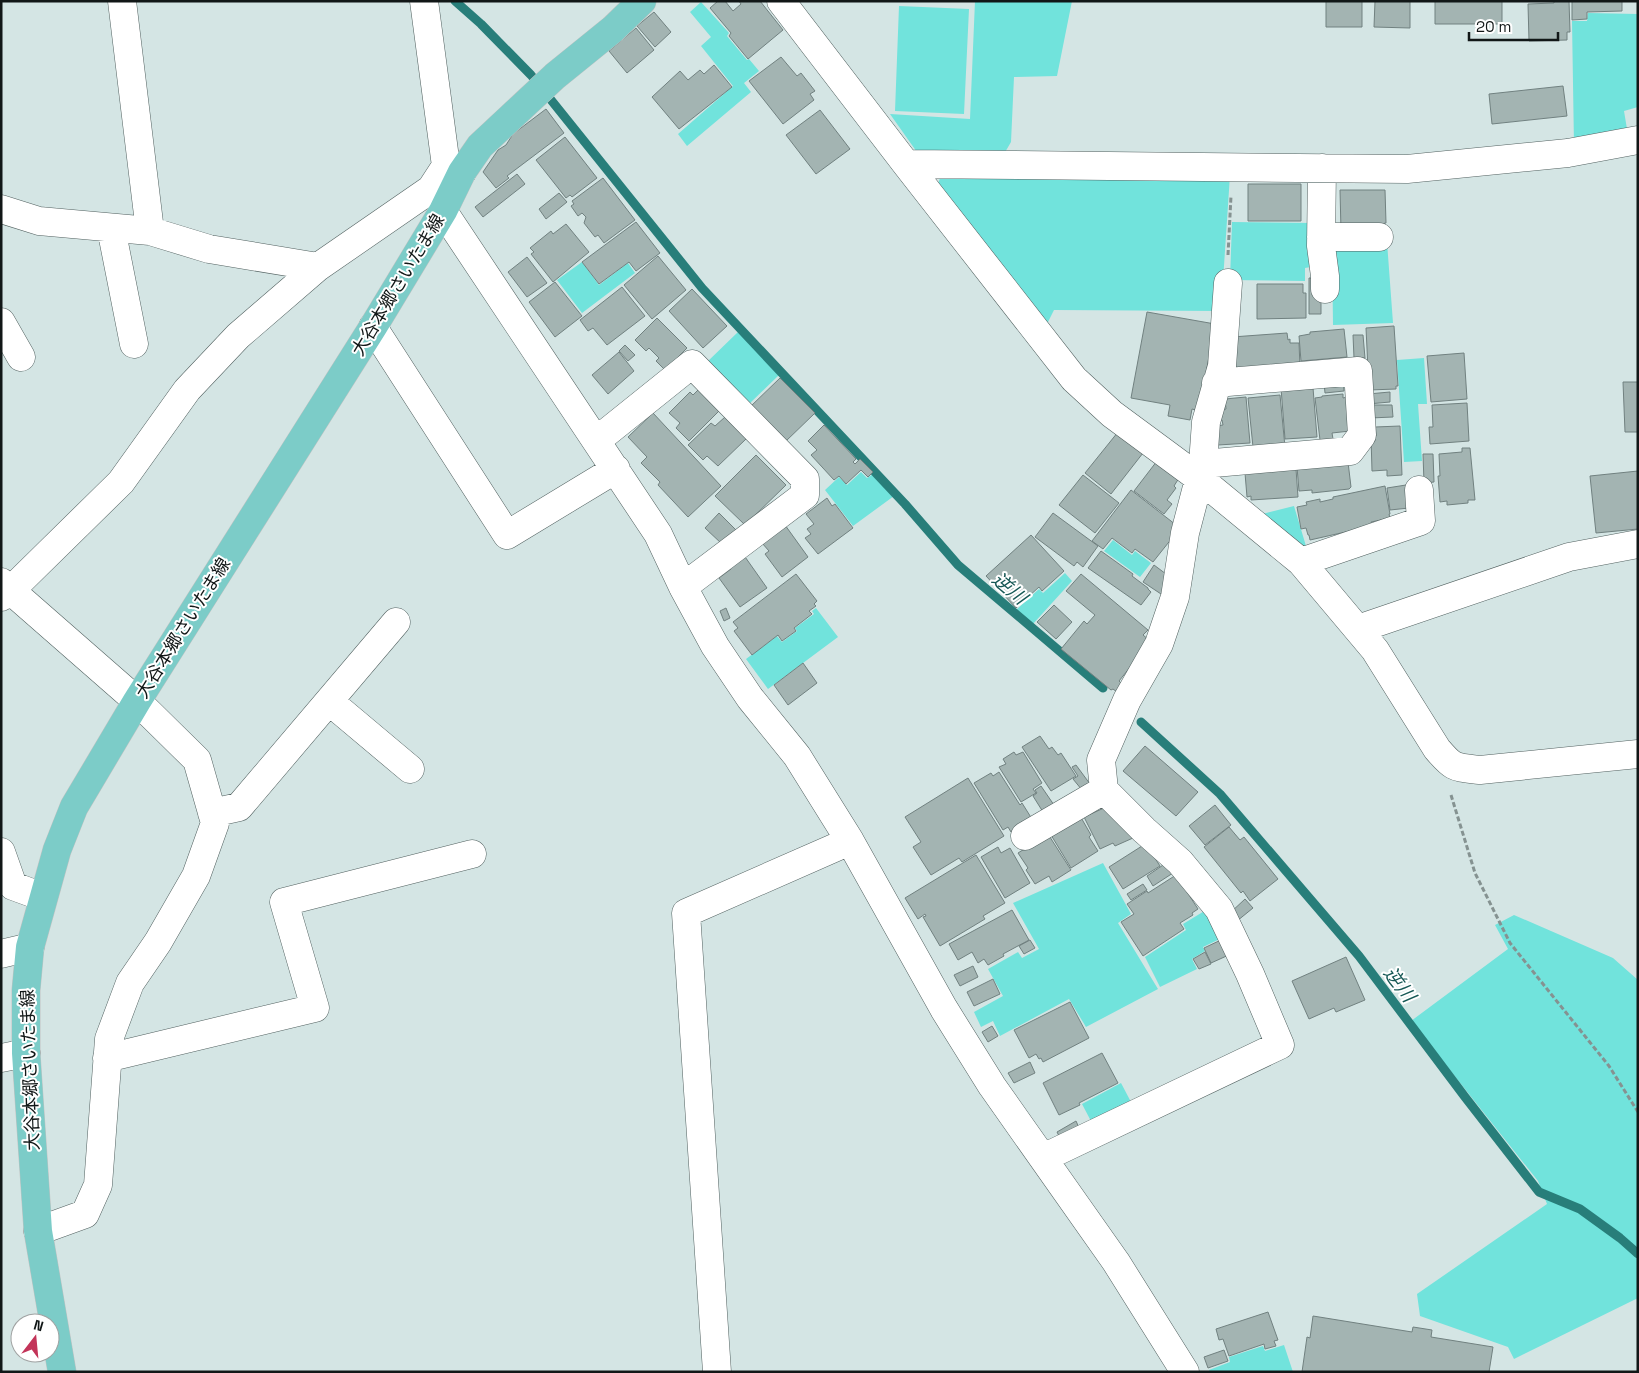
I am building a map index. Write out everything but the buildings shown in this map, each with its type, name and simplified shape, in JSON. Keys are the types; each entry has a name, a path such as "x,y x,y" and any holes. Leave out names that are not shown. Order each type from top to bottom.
{"main road":[{"name":"大谷本郷さいたま線","path":"62,1372 38,1231 14,1055 26,990 30,947 57,850 74,807 444,210 454,169 555,76 613,29 642,1"}],"street":[{"path":"122,1 150,231"},
{"path":"38,1231 85,1214 98,1185 109,1039 130,983 158,942 196,876 215,822 198,760 138,701 4,589 121,482 187,390 238,336 318,267 431,189 454,169 424,1"},
{"path":"781,1 1074,379 1112,414 1201,472 1301,562 1375,650 1437,749 1447,760 1456,767 1480,770 1638,754"},
{"path":"906,164 1407,169 1568,153 1638,140"},
{"path":"1322,168 1321,237 1325,289"},
{"path":"1,209 39,221 150,231 208,250 318,267"},
{"path":"444,210 658,534 715,646 750,698 797,756 850,841 944,1009 992,1086 1116,1262 1185,1372"},
{"path":"111,228 134,344"},
{"path":"1321,237 1380,237"},
{"path":"1043,1158 1280,1045 1250,974 1219,909 1180,862 1144,830 1104,790 1102,760 1127,700 1159,644 1175,597 1185,533 1201,472 1206,422 1222,366 1228,283"},
{"path":"1,322 21,357"},
{"path":"373,327 507,535 616,469"},
{"path":"596,441 692,364 805,478 805,495 683,586"},
{"path":"1201,472 1350,451 1362,435 1358,371 1216,383"},
{"path":"1301,562 1421,521 1419,490"},
{"path":"1358,629 1568,557 1638,544"},
{"path":"212,813 239,807 396,622"},
{"path":"329,701 410,769"},
{"path":"1025,836 1104,790"},
{"path":"717,1372 686,913 850,841"},
{"path":"1,852 13,886 43,896"},
{"path":"107,1058 315,1008 284,902 472,854"},
{"path":"1,954 30,947"}],"path":[{"path":"1228,283 1231,182 1235,167"},
{"path":"1447,760 1444,773 1475,873 1510,943 1609,1066 1638,1112"}],"shaded area":[{"path":"975,1 1072,1 1057,76 1014,77 1011,142 1004,154 919,155 890,114 970,119"},
{"path":"701,2 729,33 727,36 747,60 749,59 759,71 744,83 751,92 687,146 678,134 733,86 701,46 711,37 690,12"},
{"path":"899,6 969,9 964,114 895,111"},
{"path":"1588,13 1638,14 1638,107 1624,111 1628,135 1574,146 1572,21 1587,21"},
{"path":"943,170 1230,175 1221,311 1054,310 1046,326 936,189"},
{"path":"1232,222 1312,223 1311,267 1305,268 1305,281 1230,280"},
{"path":"1387,242 1393,323 1333,325 1332,245"},
{"path":"582,262 599,285 628,263 635,273 582,313 557,280"},
{"path":"738,332 779,375 747,406 706,363"},
{"path":"1424,358 1427,404 1418,404 1422,461 1404,462 1397,360"},
{"path":"861,472 867,478 873,474 894,496 853,526 825,490 839,477 847,485"},
{"path":"1294,506 1306,546 1300,549 1258,515"},
{"path":"1113,540 1132,555 1135,551 1151,563 1140,577 1104,551"},
{"path":"1065,573 1072,581 1032,625 1016,610 1039,589 1043,593"},
{"path":"816,608 838,637 768,689 746,659 777,636 782,642 797,631 795,628 814,614 812,611"},
{"path":"1103,863 1131,914 1118,923 1158,989 1086,1027 1069,999 1000,1036 993,1021 981,1027 974,1012 1003,996 988,969 1018,952 1022,958 1039,949 1013,903"},
{"path":"1211,907 1226,936 1203,947 1205,951 1192,959 1197,969 1160,987 1145,957 1186,930 1183,924"},
{"path":"1514,915 1613,958 1638,980 1638,1298 1514,1359 1508,1347 1420,1316 1417,1294 1547,1204 1538,1181 1411,1021 1508,949 1495,925"},
{"path":"1121,1083 1131,1102 1092,1123 1082,1104"},
{"path":"1284,1345 1293,1372 1210,1372 1209,1370 1230,1362 1229,1357 1263,1346 1265,1351"}],"waterway":[{"path":"455,1 481,24 531,75 702,288 905,504 958,565 1103,688"},
{"name":"逆川","path":"1141,722 1220,794 1359,956 1539,1192 1580,1209 1620,1238 1638,1254"}]}
